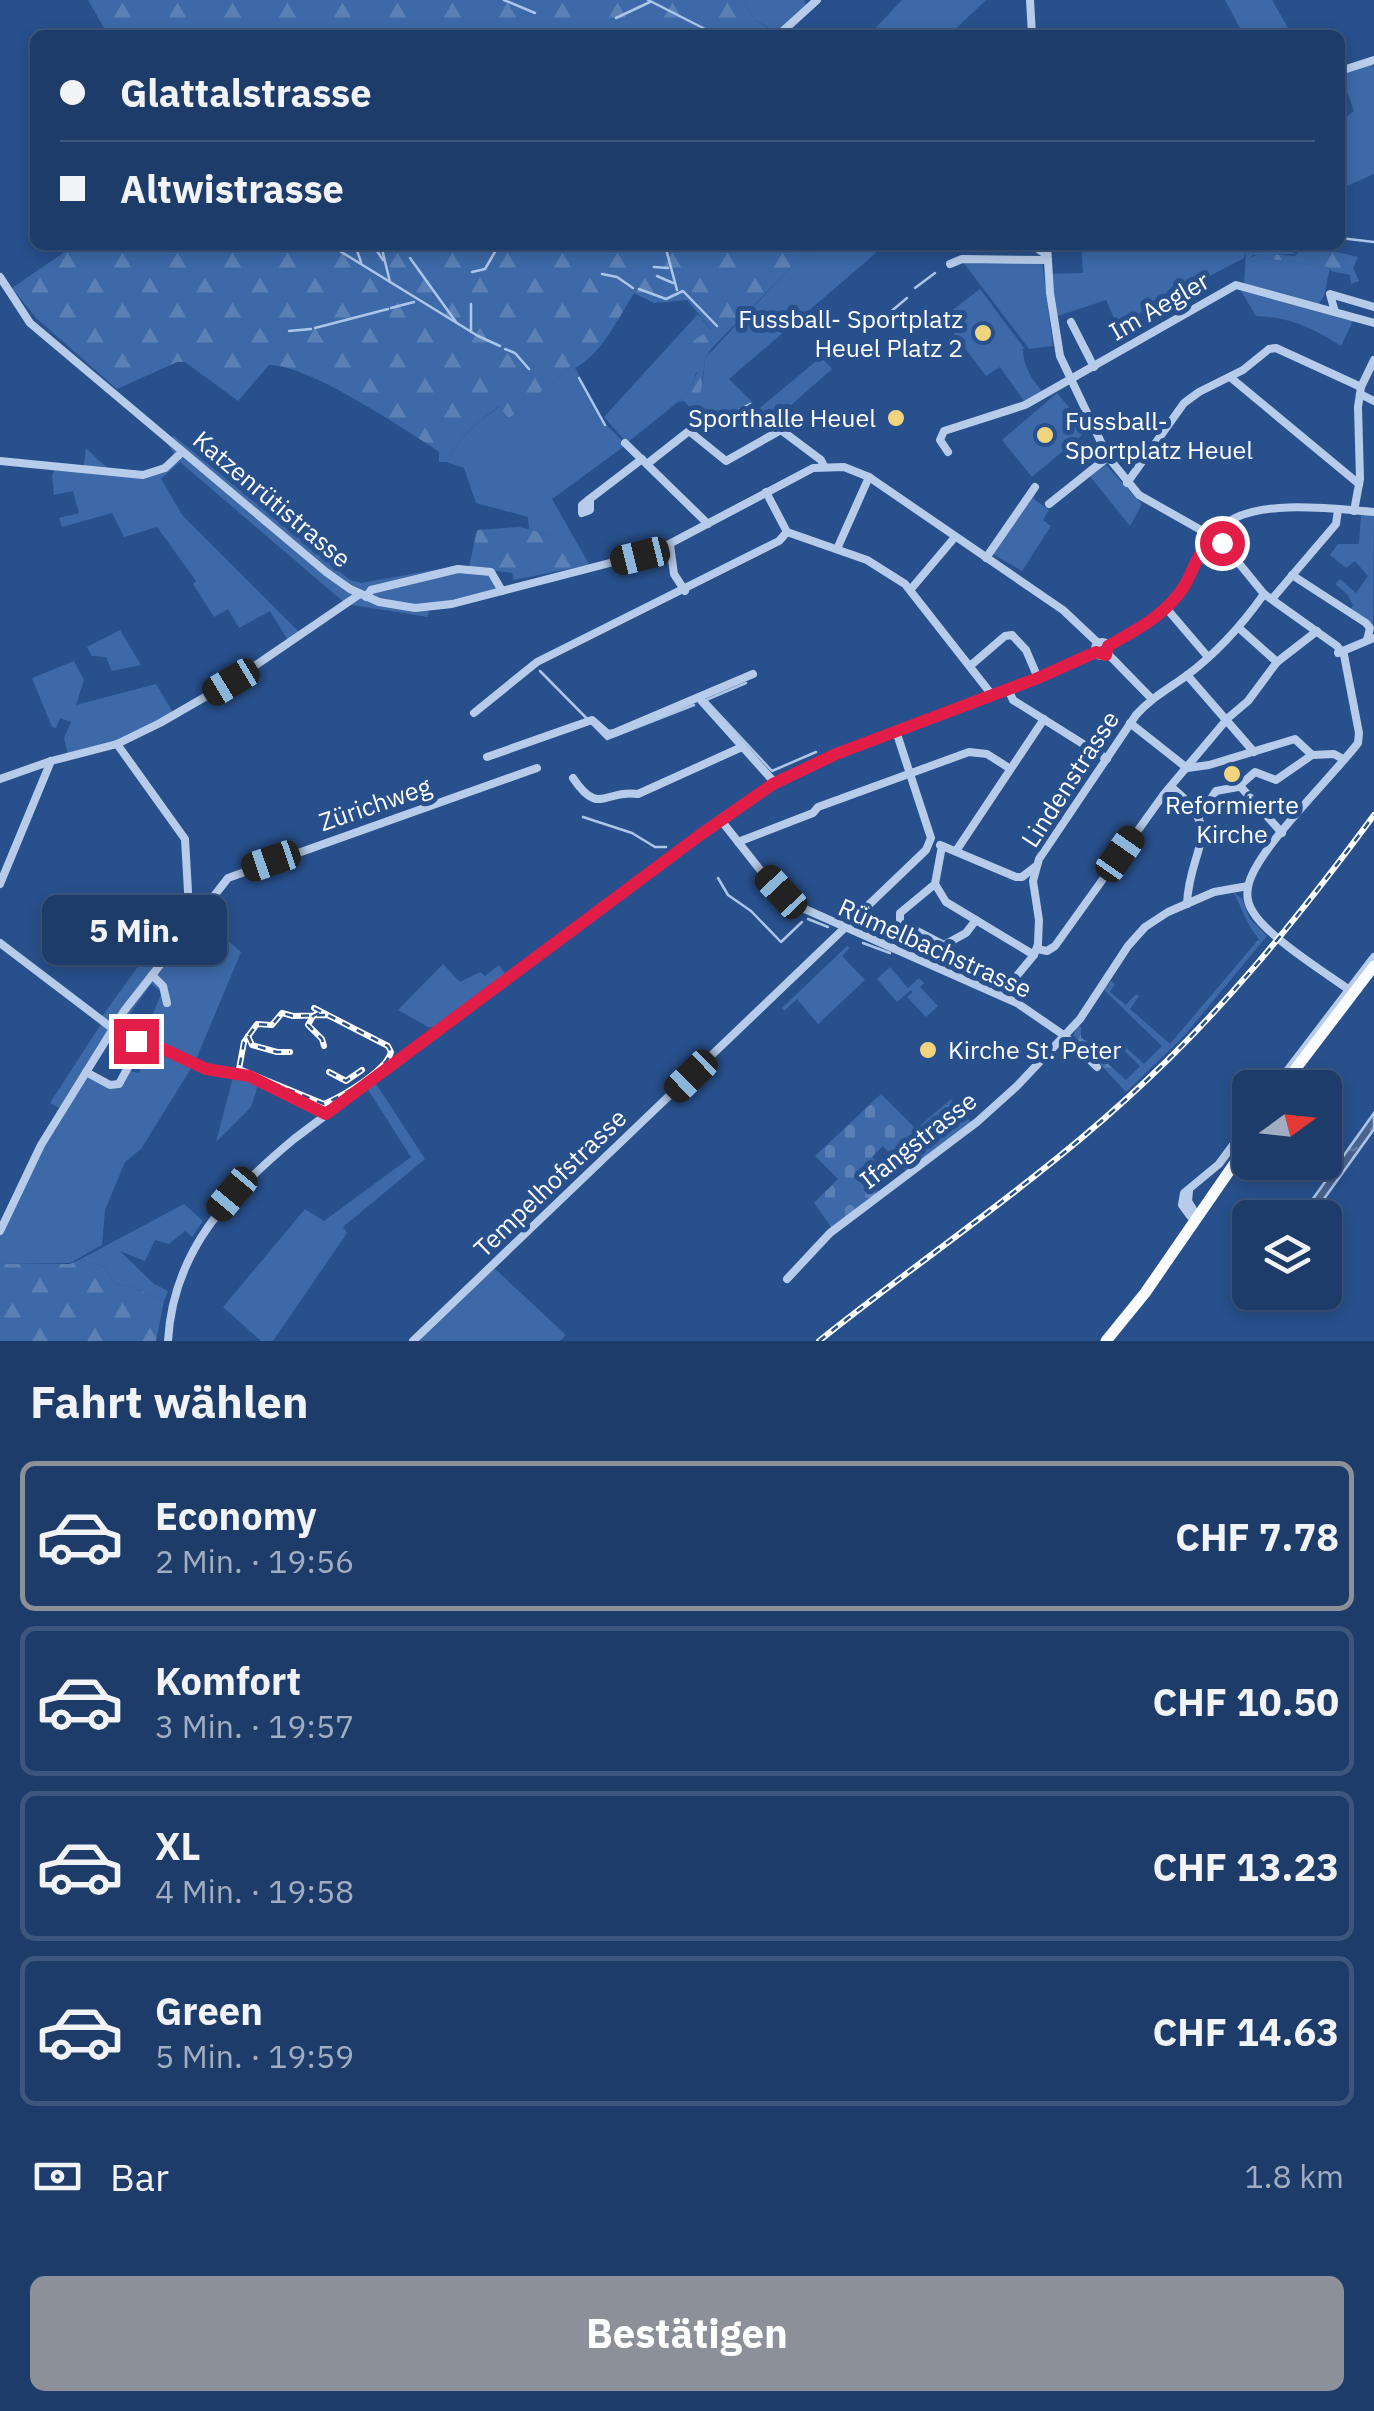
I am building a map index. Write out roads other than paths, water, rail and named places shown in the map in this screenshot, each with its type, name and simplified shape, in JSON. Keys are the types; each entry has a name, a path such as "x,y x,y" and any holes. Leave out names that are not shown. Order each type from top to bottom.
{"main road":[{"path":"1295,1070 1374,966"},
{"path":"1296,1070 1374,974"},
{"path":"1106,1341 1232,1159"},
{"path":"1194,1215 1232,1165"}],"street":[{"path":"784,30 817,0"},
{"path":"1030,0 1032,30"},
{"path":"1345,70 1374,60"},
{"path":"950,264 962,259 1047,253 1056,343 1108,457 1127,483 1154,505 1213,537 1268,597 1317,631 1339,652 1360,732 1358,743 1282,833 1255,869 1248,886 1250,908 1262,926 1348,989"},
{"name":"Katzenrütistrasse","path":"0,277 30,323 182,452 326,572 363,596 390,605 426,608 640,556 806,471 824,466"},
{"name":"Im Aegler","path":"948,452 940,440 944,431 1026,405 1236,285 1335,312"},
{"path":"1374,307 1330,294 1335,312 1374,324"},
{"name":"Im Aegler","path":"1071,322 1094,367"},
{"path":"1127,483 1184,403 1272,348 1360,390 1374,401"},
{"path":"1354,511 1359,484 1360,390 1373,364"},
{"path":"1230,377 1359,484"},
{"path":"590,499 636,460 644,462 689,431 726,461 782,430 824,466 854,470 869,477 1068,614 1097,648"},
{"path":"626,443 708,524"},
{"path":"0,461 143,475 165,468 182,452"},
{"path":"1049,504 1108,457"},
{"path":"837,549 869,477"},
{"path":"986,558 1035,487"},
{"path":"766,492 787,532 874,564 912,589 992,695"},
{"path":"1108,650 1167,609 1226,521 1253,510 1374,512"},
{"name":"Lindenstrasse","path":"1035,952 1040,920 1033,881 1036,866 1130,723 1151,698 1188,675 1292,575 1336,524 1338,510"},
{"path":"474,713 536,662 685,590 779,541 787,532"},
{"path":"912,589 955,537"},
{"path":"670,544 674,574 685,590"},
{"path":"0,780 51,761 117,744 231,682 371,590 464,568 491,572 502,592"},
{"path":"1292,575 1370,635 1339,652"},
{"path":"1167,609 1208,657"},
{"path":"1239,628 1277,662"},
{"path":"942,846 935,884 946,902 1035,952 1047,951 1055,946 1144,819 1228,718 1248,701 1277,662 1317,631"},
{"path":"970,666 1012,635 1026,650 1038,678"},
{"path":"168,1341 180,1276 208,1225 257,1170 326,1114 775,783 826,758 1038,678 1097,648 1108,650 1151,698"},
{"path":"487,757 592,719 608,734 614,733 753,674"},
{"path":"1188,675 1254,752"},
{"path":"1008,689 1014,700 1107,759"},
{"path":"700,698 775,783"},
{"path":"956,851 1044,719"},
{"path":"1130,723 1187,768 1296,739 1312,755"},
{"path":"896,731 932,842 1018,878 1036,866"},
{"path":"117,744 185,839 193,921"},
{"path":"573,778 590,798 609,800 628,793 638,794 742,748"},
{"path":"738,842 813,813 818,807 976,751 1009,768"},
{"path":"1200,815 1216,791 1240,786 1260,772 1276,780 1312,755 1334,754 1344,760"},
{"path":"0,884 51,761"},
{"name":"Zürichweg","path":"0,1231 41,1145 113,1029 222,884 241,871 537,768"},
{"path":"1240,786 1282,833"},
{"path":"1171,787 1193,804 1200,815 1201,829 1187,904"},
{"name":"Rümelbachstrasse","path":"720,820 762,871 798,906 1001,995 1065,1036 1097,1067"},
{"name":"Tempelhofstrasse","path":"413,1341 846,929 932,842"},
{"path":"935,884 926,888 899,918 905,926 949,945 952,950 948,971"},
{"name":"Ifangstrasse","path":"787,1279 830,1233 980,1120 1065,1036 1137,935 1161,916 1187,904 1224,888 1248,886"},
{"path":"949,945 976,920"},
{"path":"0,944 132,1040 148,1042 206,1069 249,1076 326,1114"},
{"path":"1001,995 1035,952"},
{"path":"1293,1070 1374,957"},
{"path":"152,975 162,986 166,1003"},
{"path":"86,1072 113,1086 125,1076 132,1060 132,1040"},
{"path":"96,1058 108,1063"},
{"path":"1194,1215 1188,1200 1191,1187 1232,1146"}],"water":[{"path":"1374,1113 1374,1129 1342,1174 1342,1158"},
{"path":"1326,1180 1337,1180 1323,1200 1312,1200"}],"waterway":[{"path":"504,0 535,13"},
{"path":"648,0 705,29"},
{"path":"616,18 650,2"},
{"path":"1345,239 1374,242"},
{"path":"338,250 500,346"},
{"path":"357,250 361,262"},
{"path":"376,250 383,260"},
{"path":"382,250 390,282"},
{"path":"472,272 485,269 496,250"},
{"path":"666,250 677,290"},
{"path":"410,258 456,322"},
{"path":"654,267 668,268"},
{"path":"915,288 935,273"},
{"path":"602,274 617,277 633,288"},
{"path":"657,276 673,283"},
{"path":"639,289 666,299 683,291 717,326"},
{"path":"882,319 907,298"},
{"path":"391,308 414,302"},
{"path":"471,304 471,332"},
{"path":"315,328 388,309"},
{"path":"289,331 311,329"},
{"path":"505,349 515,353 529,369"},
{"path":"579,378 605,425"},
{"path":"715,422 750,404"},
{"path":"540,671 607,739 694,705"},
{"path":"706,700 746,683"},
{"path":"706,700 772,771 816,752"},
{"path":"583,817 632,833 655,847 666,847"},
{"path":"718,878 728,895 751,911 781,942 802,922"},
{"path":"808,919 828,927"},
{"path":"863,943 890,953"}],"railway":[{"path":"819,1341 1050,1164 1159,1068 1256,964 1374,815"},
{"path":"314,1008 388,1046 391,1052 381,1067 324,1104 239,1069 244,1042 257,1024 272,1025 282,1013 327,1015"},
{"path":"319,1013 308,1025 324,1046"},
{"path":"248,1036 252,1045 290,1052"},
{"path":"329,1072 346,1081 362,1070"}],"place":[{"name":"Fussball- Sportplatz Heuel Platz 2","path":"983,333"},
{"name":"Sporthalle Heuel","path":"896,418"},
{"name":"Fussball- Sportplatz Heuel","path":"1045,435"},
{"name":"Reformierte Kirche","path":"1232,774"},
{"name":"Kirche St. Peter","path":"928,1050"}]}
